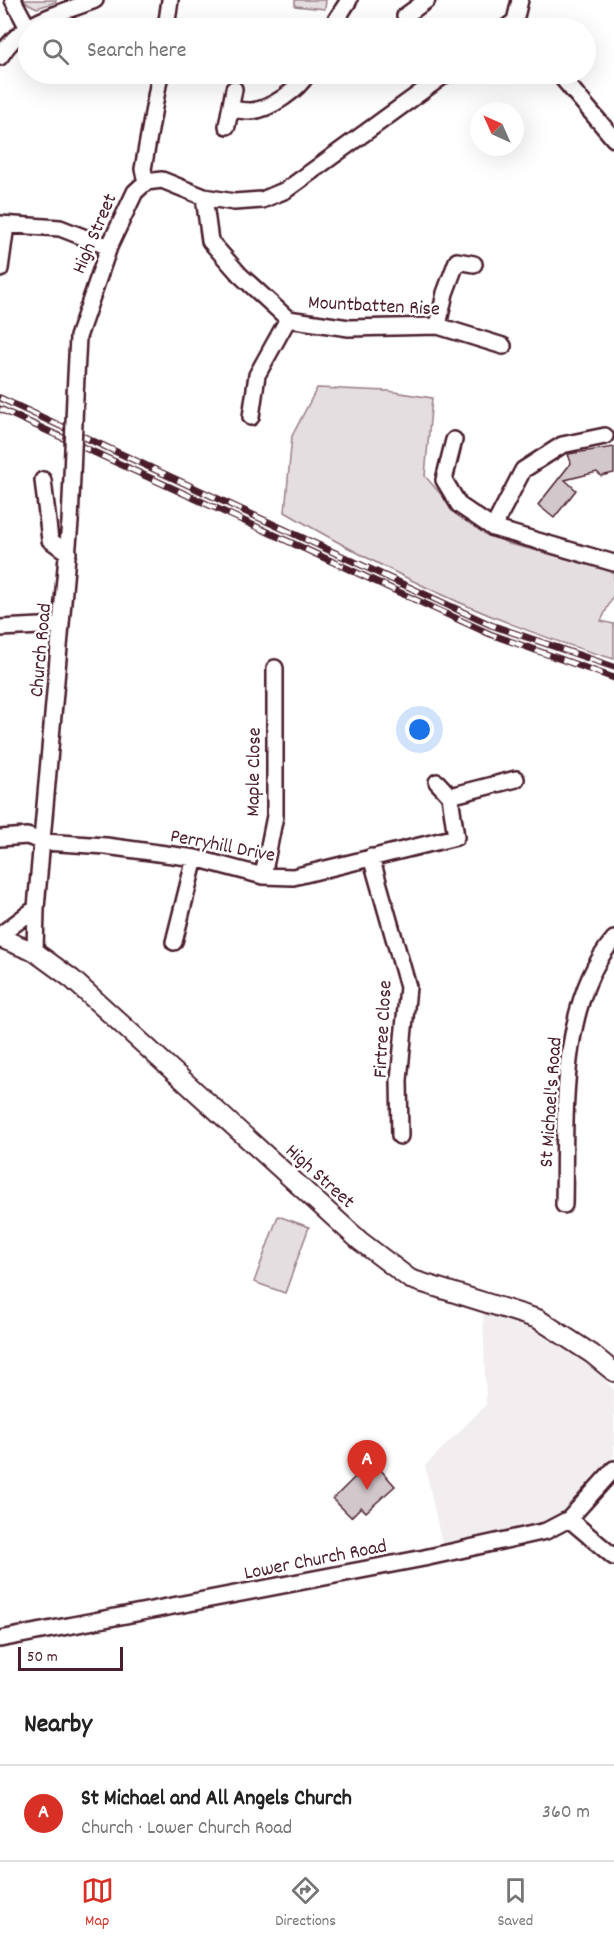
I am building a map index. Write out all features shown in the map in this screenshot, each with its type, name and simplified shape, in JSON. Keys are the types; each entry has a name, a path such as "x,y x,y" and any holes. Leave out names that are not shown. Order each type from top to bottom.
{"main road":[{"name":"High Street","path":"0,936 34,951 72,979 360,1241 410,1279 538,1319 592,1354 614,1372"}],"street":[{"path":"13,0 23,18"},
{"path":"48,18 96,0"},
{"path":"167,18 170,0"},
{"path":"337,18 349,0"},
{"path":"405,15 427,0"},
{"path":"516,18 520,0"},
{"path":"0,57 10,40 18,33"},
{"path":"158,84 143,169 146,183 162,180 204,197 234,202 262,200 286,190 432,84"},
{"path":"231,109 253,111 278,100 300,84"},
{"path":"567,84 614,139"},
{"path":"227,126 234,89"},
{"name":"High Street","path":"75,396 78,337 109,247 135,192 146,183"},
{"name":"Mountbatten Rise","path":"204,197 210,241 240,275 288,319 349,328 438,326 502,346"},
{"path":"0,269 3,224 60,228 109,247"},
{"path":"438,326 445,292 457,261 474,264"},
{"path":"251,417 257,375 288,319"},
{"name":"Church Road","path":"34,951 68,553 75,396"},
{"path":"493,528 523,470 562,445 605,436"},
{"path":"454,440 444,480 459,505 493,528 614,563"},
{"path":"43,480 50,540 68,553"},
{"path":"0,628 61,625"},
{"name":"Maple Close","path":"263,876 275,816 275,668"},
{"path":"437,782 450,796 516,779"},
{"name":"Perryhill Drive","path":"0,838 27,836 44,842 106,846 195,858 263,876 293,877 456,837 450,796"},
{"name":"Firtree Close","path":"371,857 408,987 399,1080 400,1136"},
{"path":"174,942 195,858"},
{"path":"0,936 36,908"},
{"name":"St Michael's Road","path":"564,1205 567,1090 573,1034 595,966 614,939"},
{"name":"Lower Church Road","path":"0,1639 464,1550 546,1531 569,1519 614,1469"},
{"path":"569,1519 614,1557"}],"shaded area":[{"path":"21,0 56,0 56,2 37,8"},
{"path":"295,0 326,0 325,9 295,6"},
{"path":"317,388 388,391 432,398 425,476 462,519 509,544 614,569 614,594 601,621 614,624 614,659 529,631 445,596 364,556 285,512 292,436"},
{"path":"278,1216 309,1227 285,1293 254,1282"},
{"path":"483,1311 535,1327 588,1361 614,1390 614,1456 576,1501 560,1514 533,1525 442,1545 425,1466 486,1405"}],"building":[{"path":"614,447 614,473 601,476 597,472 565,480 576,490 554,518 538,505 571,463 568,454"},
{"path":"379,1468 395,1486 366,1512 361,1507 351,1517 333,1499 358,1474 361,1475 367,1469 373,1474"}],"railway":[{"path":"0,398 491,625 614,667"},
{"path":"0,409 490,634 614,678"}],"place":[{"name":"St Michael and All Angels Church","path":"367,1490"}]}
